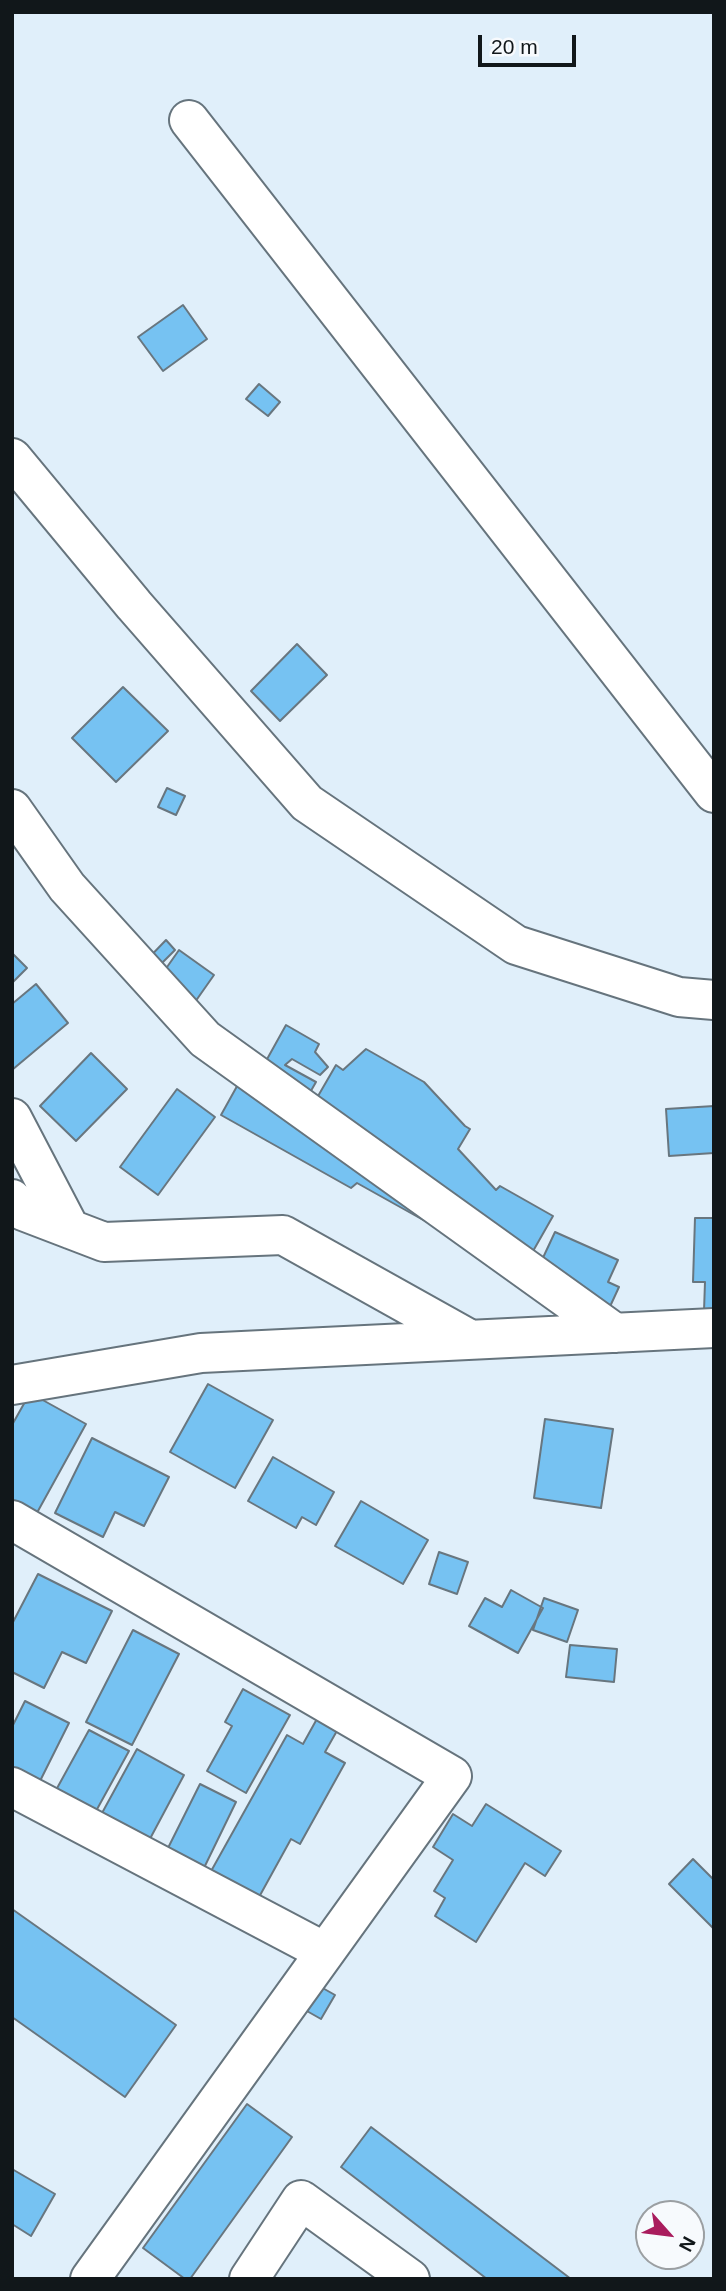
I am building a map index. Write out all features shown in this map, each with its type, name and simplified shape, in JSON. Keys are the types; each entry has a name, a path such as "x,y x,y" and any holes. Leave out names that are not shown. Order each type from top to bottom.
{"street":[{"path":"189,120 714,793"},
{"path":"12,458 134,605 307,803 516,945 679,997 714,1000"},
{"path":"12,809 67,887 205,1039 615,1333"},
{"path":"12,1118 70,1229"},
{"path":"12,1199 23,1211 104,1242 283,1236 471,1340"},
{"path":"12,1385 201,1353 714,1328"},
{"path":"12,1520 452,1776 90,2279"},
{"path":"12,1787 325,1952"},
{"path":"249,2279 301,2200 410,2279"}],"building":[{"path":"183,305 207,339 163,371 138,337"},
{"path":"259,384 280,402 268,416 246,399"},
{"path":"297,644 327,675 280,721 251,691"},
{"path":"123,687 168,731 116,782 72,738"},
{"path":"167,788 185,796 176,815 158,807"},
{"path":"166,940 175,950 145,980 136,971"},
{"path":"179,950 214,975 181,1022 146,997"},
{"path":"12,953 27,968 12,983"},
{"path":"36,984 68,1023 12,1070 12,1004"},
{"path":"286,1025 319,1044 315,1052 328,1067 320,1075 292,1059 285,1065 316,1082 308,1096 314,1103 336,1065 343,1070 366,1049 424,1082 470,1129 458,1149 496,1190 500,1186 553,1216 520,1274 357,1183 351,1188 221,1115 246,1070 261,1070"},
{"path":"91,1053 127,1089 76,1141 40,1106"},
{"path":"177,1089 215,1117 158,1195 120,1167"},
{"path":"714,1106 714,1153 669,1156 666,1109"},
{"path":"695,1218 714,1218 714,1311 704,1311 705,1282 693,1282"},
{"path":"555,1232 618,1260 608,1282 619,1287 601,1326 527,1292"},
{"path":"208,1384 273,1420 235,1488 170,1452"},
{"path":"30,1393 86,1424 33,1520 12,1509 12,1425"},
{"path":"545,1419 613,1429 601,1508 534,1498"},
{"path":"92,1438 169,1477 144,1526 115,1512 103,1537 55,1513"},
{"path":"273,1457 334,1492 316,1525 302,1517 296,1528 248,1501"},
{"path":"361,1501 428,1540 403,1584 335,1546"},
{"path":"439,1552 468,1562 457,1594 429,1584"},
{"path":"38,1574 112,1611 86,1663 62,1652 44,1688 12,1672 12,1624"},
{"path":"511,1590 543,1608 518,1653 469,1626 485,1598 502,1607"},
{"path":"544,1598 578,1610 567,1642 533,1630"},
{"path":"133,1630 179,1654 132,1745 86,1722"},
{"path":"570,1645 617,1649 614,1682 566,1677"},
{"path":"243,1689 290,1715 246,1793 207,1771 232,1726 225,1722"},
{"path":"25,1701 69,1723 33,1795 12,1785 12,1727"},
{"path":"318,1717 338,1729 325,1752 345,1763 300,1844 291,1839 253,1908 205,1882 287,1735 303,1744"},
{"path":"89,1730 129,1751 90,1822 50,1801"},
{"path":"137,1749 184,1775 144,1850 96,1824"},
{"path":"200,1784 236,1802 202,1872 165,1854"},
{"path":"486,1804 561,1851 545,1876 525,1863 476,1942 435,1916 445,1898 434,1891 453,1860 433,1847 453,1814 472,1826"},
{"path":"693,1859 714,1880 714,1929 669,1884"},
{"path":"12,1909 176,2025 125,2097 12,2017"},
{"path":"312,1982 335,1995 321,2019 298,2006"},
{"path":"247,2104 292,2137 190,2279 185,2279 143,2248"},
{"path":"371,2127 571,2279 487,2279 341,2167"},
{"path":"12,2169 55,2194 31,2236 12,2224"}]}
